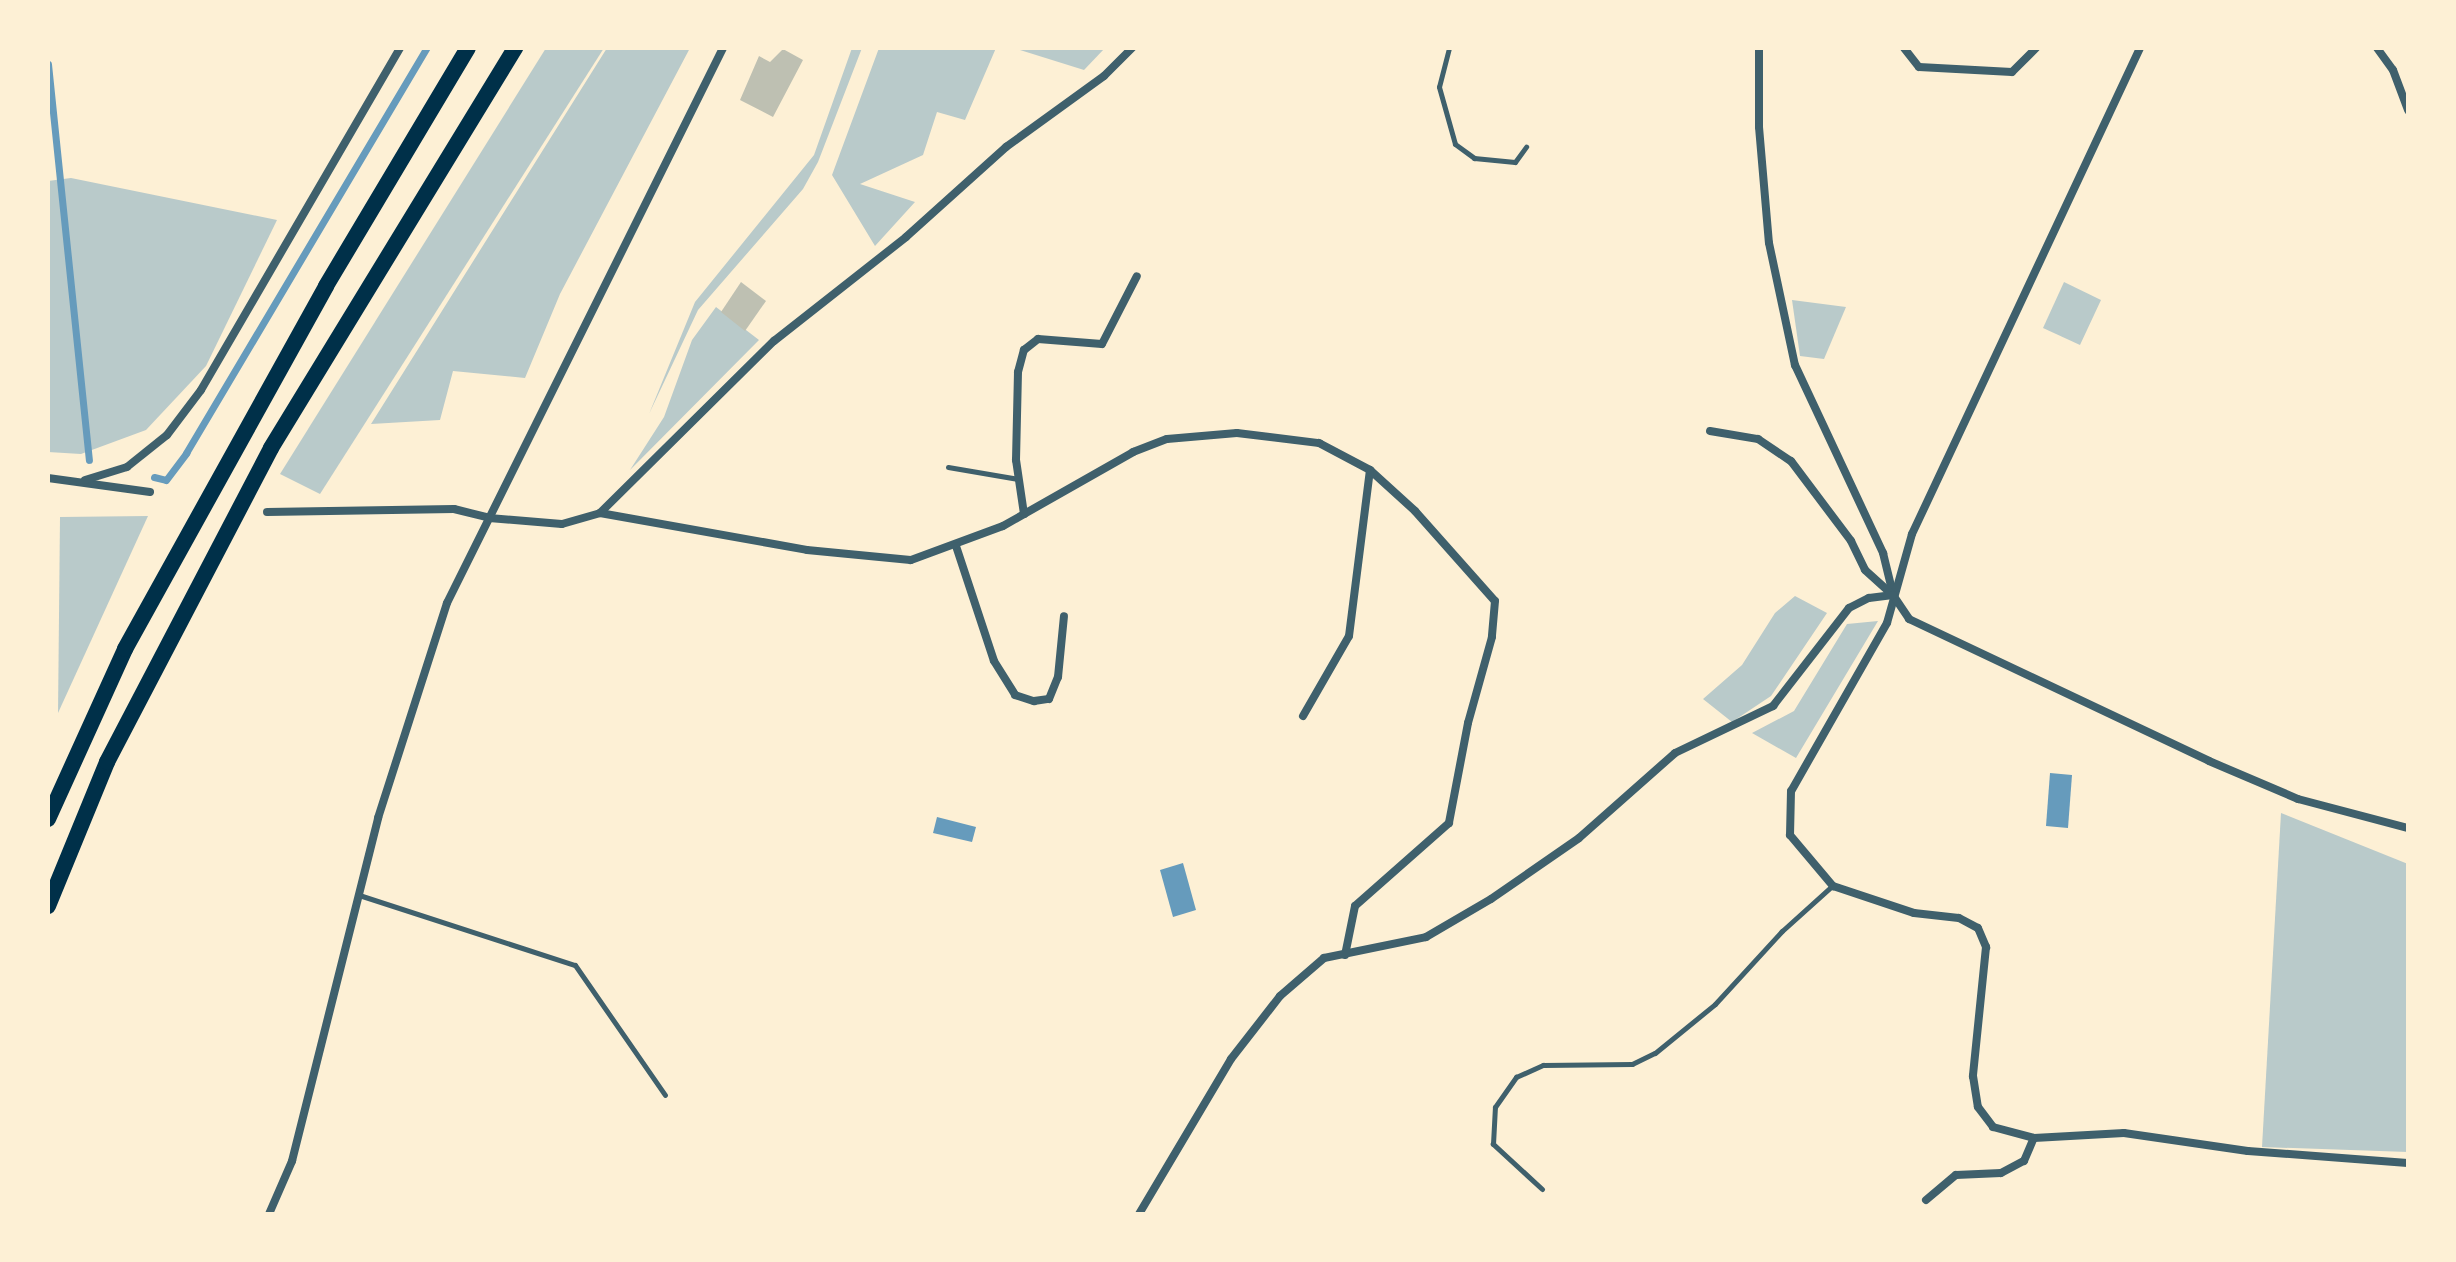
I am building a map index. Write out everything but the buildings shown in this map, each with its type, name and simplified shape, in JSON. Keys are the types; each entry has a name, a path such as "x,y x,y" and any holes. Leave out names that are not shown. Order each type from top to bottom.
{"main road":[{"path":"48,819 125,649 326,286 468,48"},
{"path":"48,906 107,762 271,448 515,48"}],"street":[{"path":"85,480 127,467 167,435 201,390 400,48"},
{"path":"269,1214 292,1161 358,895 447,603 723,48"},
{"path":"600,513 774,341 906,237 1006,147 1104,76 1132,48"},
{"path":"1759,48 1759,127 1769,243 1795,365 1883,553 1893,595"},
{"path":"1904,48 1919,67 2012,72 2036,48"},
{"path":"2140,48 1912,534 1880,636 1791,791 1790,835 1833,886 1914,913 1959,918 1978,928 1986,947 1973,1076 1978,1107 1993,1127 2034,1138 2124,1133 2248,1151 2408,1163"},
{"path":"2377,48 2393,70 2408,110"},
{"path":"1024,514 1019,479 1018,372 1024,350 1038,339 1102,344 1137,276"},
{"path":"1710,431 1758,439 1791,461 1851,541 1865,570 1893,595 1909,619 2209,761 2298,799 2408,828"},
{"path":"267,512 454,509 489,518 562,524 600,513 807,550 911,560 956,546 1024,514 1133,452 1167,439 1237,433 1319,443 1370,470 1415,511 1495,601 1492,637 1468,723 1449,823 1355,906 1345,955"},
{"path":"1303,716 1349,636 1370,470"},
{"path":"48,478 85,480 150,492"},
{"path":"956,546 994,661 1015,695 1034,701 1049,699 1058,677 1064,616"},
{"path":"1139,1214 1231,1059 1280,996 1324,958 1426,937 1491,899 1579,838 1675,753 1773,706 1849,608 1869,598 1893,595"},
{"path":"1926,1200 1956,1175 2001,1173 2024,1161 2034,1138"}],"lane":[{"path":"1449,48 1439,87 1455,144 1474,158 1515,162 1526,147"},
{"path":"948,467 1019,479"},
{"path":"1542,1189 1493,1144 1495,1107 1516,1077 1543,1065 1632,1064 1655,1053 1715,1004 1782,931 1833,886"},
{"path":"358,895 575,965 665,1095"}],"shaded area":[{"path":"546,48 604,48 320,494 280,474"},
{"path":"607,48 690,48 560,294 525,378 453,371 440,420 371,424"},
{"path":"852,48 862,48 818,162 803,189 698,310 649,414 695,302 814,155"},
{"path":"879,48 996,48 965,120 937,112 923,155 860,184 915,202 875,246 832,175"},
{"path":"1014,48 1105,48 1084,70"},
{"path":"71,178 277,220 206,366 146,430 81,454 48,452 48,181"},
{"path":"2064,282 2101,300 2080,345 2043,328"},
{"path":"1792,300 1846,307 1824,359 1800,356"},
{"path":"716,307 759,340 630,470 664,417 692,340"},
{"path":"148,516 58,713 60,517"},
{"path":"1795,596 1827,613 1771,696 1732,722 1703,699 1742,665 1775,613"},
{"path":"1878,621 1796,758 1752,733 1794,711 1847,624"},
{"path":"2281,813 2408,864 2408,1152 2262,1147"}],"water":[{"path":"2050,773 2072,775 2068,828 2046,826"},
{"path":"937,817 976,827 972,842 933,833"},
{"path":"1183,863 1196,910 1173,917 1160,870"}],"waterway":[{"path":"154,477 166,480 186,453 426,48"},
{"path":"48,64 89,460"}]}
